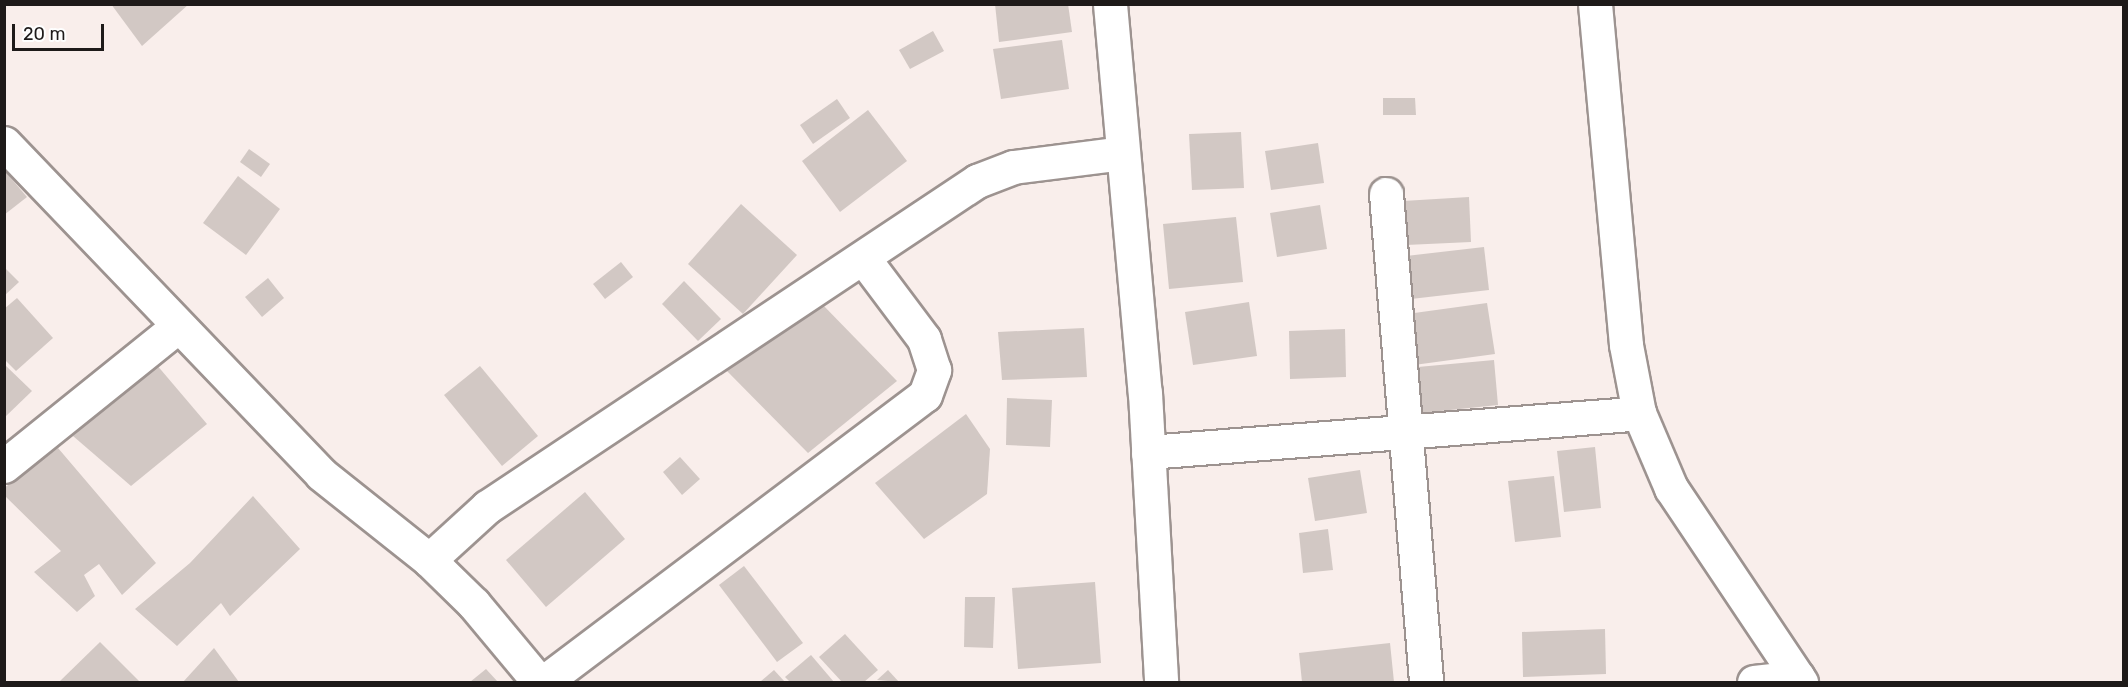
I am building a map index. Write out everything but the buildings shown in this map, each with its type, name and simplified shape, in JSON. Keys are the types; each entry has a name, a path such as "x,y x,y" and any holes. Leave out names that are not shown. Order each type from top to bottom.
{"street":[{"path":"1110,4 1148,452 1161,682"},
{"path":"1595,4 1626,345 1639,413 1671,488 1799,680"},
{"path":"4,143 177,327 321,474 429,560 539,682"},
{"path":"429,560 487,507 864,259 977,181 1013,167 1122,153"},
{"path":"1386,194 1426,682"},
{"path":"544,682 925,395 934,370 924,339 864,259"},
{"path":"4,465 177,327"},
{"path":"1148,452 1639,413"},
{"path":"1754,682 1799,680"}]}
